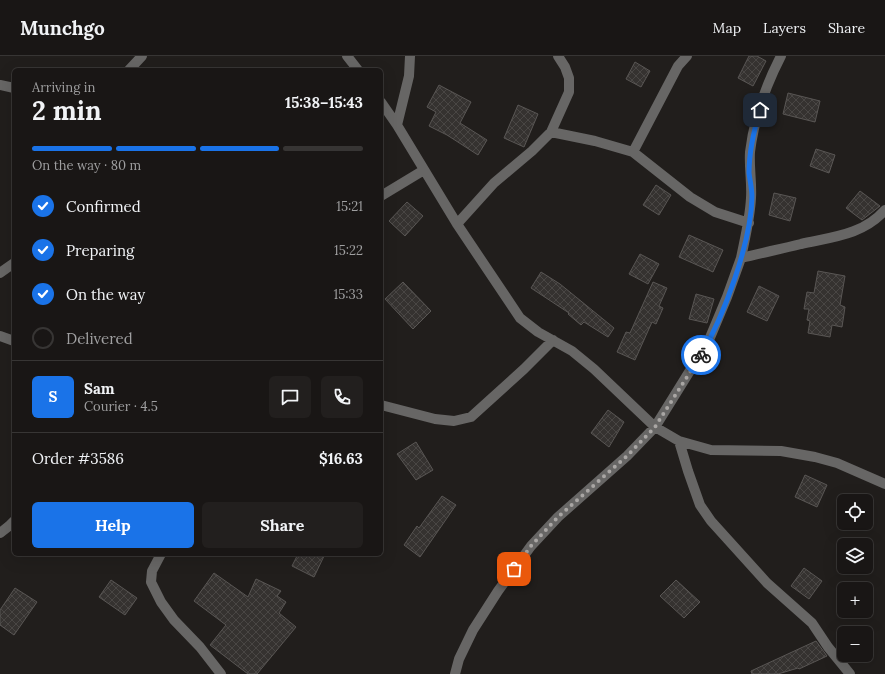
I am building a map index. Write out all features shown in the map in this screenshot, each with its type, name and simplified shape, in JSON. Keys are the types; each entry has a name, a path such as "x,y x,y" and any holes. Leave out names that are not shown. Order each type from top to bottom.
{"street":[{"path":"131,68 142,56"},
{"path":"347,56 356,68"},
{"path":"398,125 409,76 410,56"},
{"path":"457,224 494,183 532,152 551,132 569,92 569,78 565,67 558,56"},
{"path":"633,152 678,66 687,56"},
{"path":"455,674 473,630 498,591 531,546 558,517 627,456 655,427 709,340 728,297 741,258 749,223 752,196 749,172 750,152 756,123 772,75 781,56"},
{"path":"0,85 12,88"},
{"path":"383,105 398,125 457,224 520,318 538,332 572,351 594,369 655,427 680,441 712,450 781,451 815,456 837,463 885,484"},
{"path":"551,132 595,141 633,152 690,197 715,212 749,223"},
{"path":"383,195 424,170"},
{"path":"741,258 845,235 864,228 878,218 885,210"},
{"path":"0,273 12,264"},
{"path":"0,336 12,340"},
{"path":"383,406 435,419 454,421 471,417 524,369 553,340"},
{"path":"680,441 688,471 700,505 711,521 767,583 812,624 850,674"},
{"path":"0,533 12,523"},
{"path":"160,556 152,571 151,582 161,602 174,620 200,647 221,674"}],"building":[{"path":"749,56 757,56 766,61 753,86 738,78"},
{"path":"635,62 650,71 641,87 626,79"},
{"path":"439,85 471,102 460,123 487,140 478,155 447,135 429,126 436,112 427,107"},
{"path":"788,93 820,101 815,122 783,114"},
{"path":"518,105 538,114 524,147 504,138"},
{"path":"816,149 835,155 829,173 810,166"},
{"path":"656,185 671,195 659,215 643,205"},
{"path":"860,191 880,206 862,220 846,208"},
{"path":"774,193 796,198 790,221 769,215"},
{"path":"407,202 423,216 405,236 389,221"},
{"path":"689,235 723,250 713,272 679,257"},
{"path":"640,254 659,264 648,284 629,274"},
{"path":"818,271 845,276 840,305 845,307 842,327 832,325 830,337 808,333 810,321 807,320 809,309 804,309 807,292 814,293"},
{"path":"541,272 560,284 614,328 608,337 584,322 581,325 568,314 569,313 531,288"},
{"path":"403,282 431,311 413,329 385,299"},
{"path":"653,282 667,288 659,306 663,308 656,324 652,322 635,360 617,352 626,332 630,333"},
{"path":"759,286 779,296 767,321 747,312"},
{"path":"696,294 714,299 707,323 689,319"},
{"path":"608,410 624,422 609,447 591,433"},
{"path":"416,442 433,470 416,480 397,454"},
{"path":"805,475 827,485 817,507 795,497"},
{"path":"442,496 456,505 420,557 404,545 417,526 419,528"},
{"path":"297,556 324,556 314,577 292,566"},
{"path":"804,568 822,581 809,599 791,586"},
{"path":"214,573 248,597 256,579 281,591 277,596 286,602 279,613 296,627 257,674 248,674 210,645 226,625 194,601"},
{"path":"111,580 137,598 125,615 99,597"},
{"path":"676,580 700,602 684,618 660,596"},
{"path":"15,588 37,602 14,635 0,625 0,610"},
{"path":"816,641 827,656 799,669 798,668 778,674 752,674 751,671"}],"way so far":[{"path":"514,569 531,546 558,517 590,487 627,456 655,427 701,355"}],"route":[{"path":"701,355 728,297 741,258 749,223 752,196 749,172 750,152 760,110"}]}
